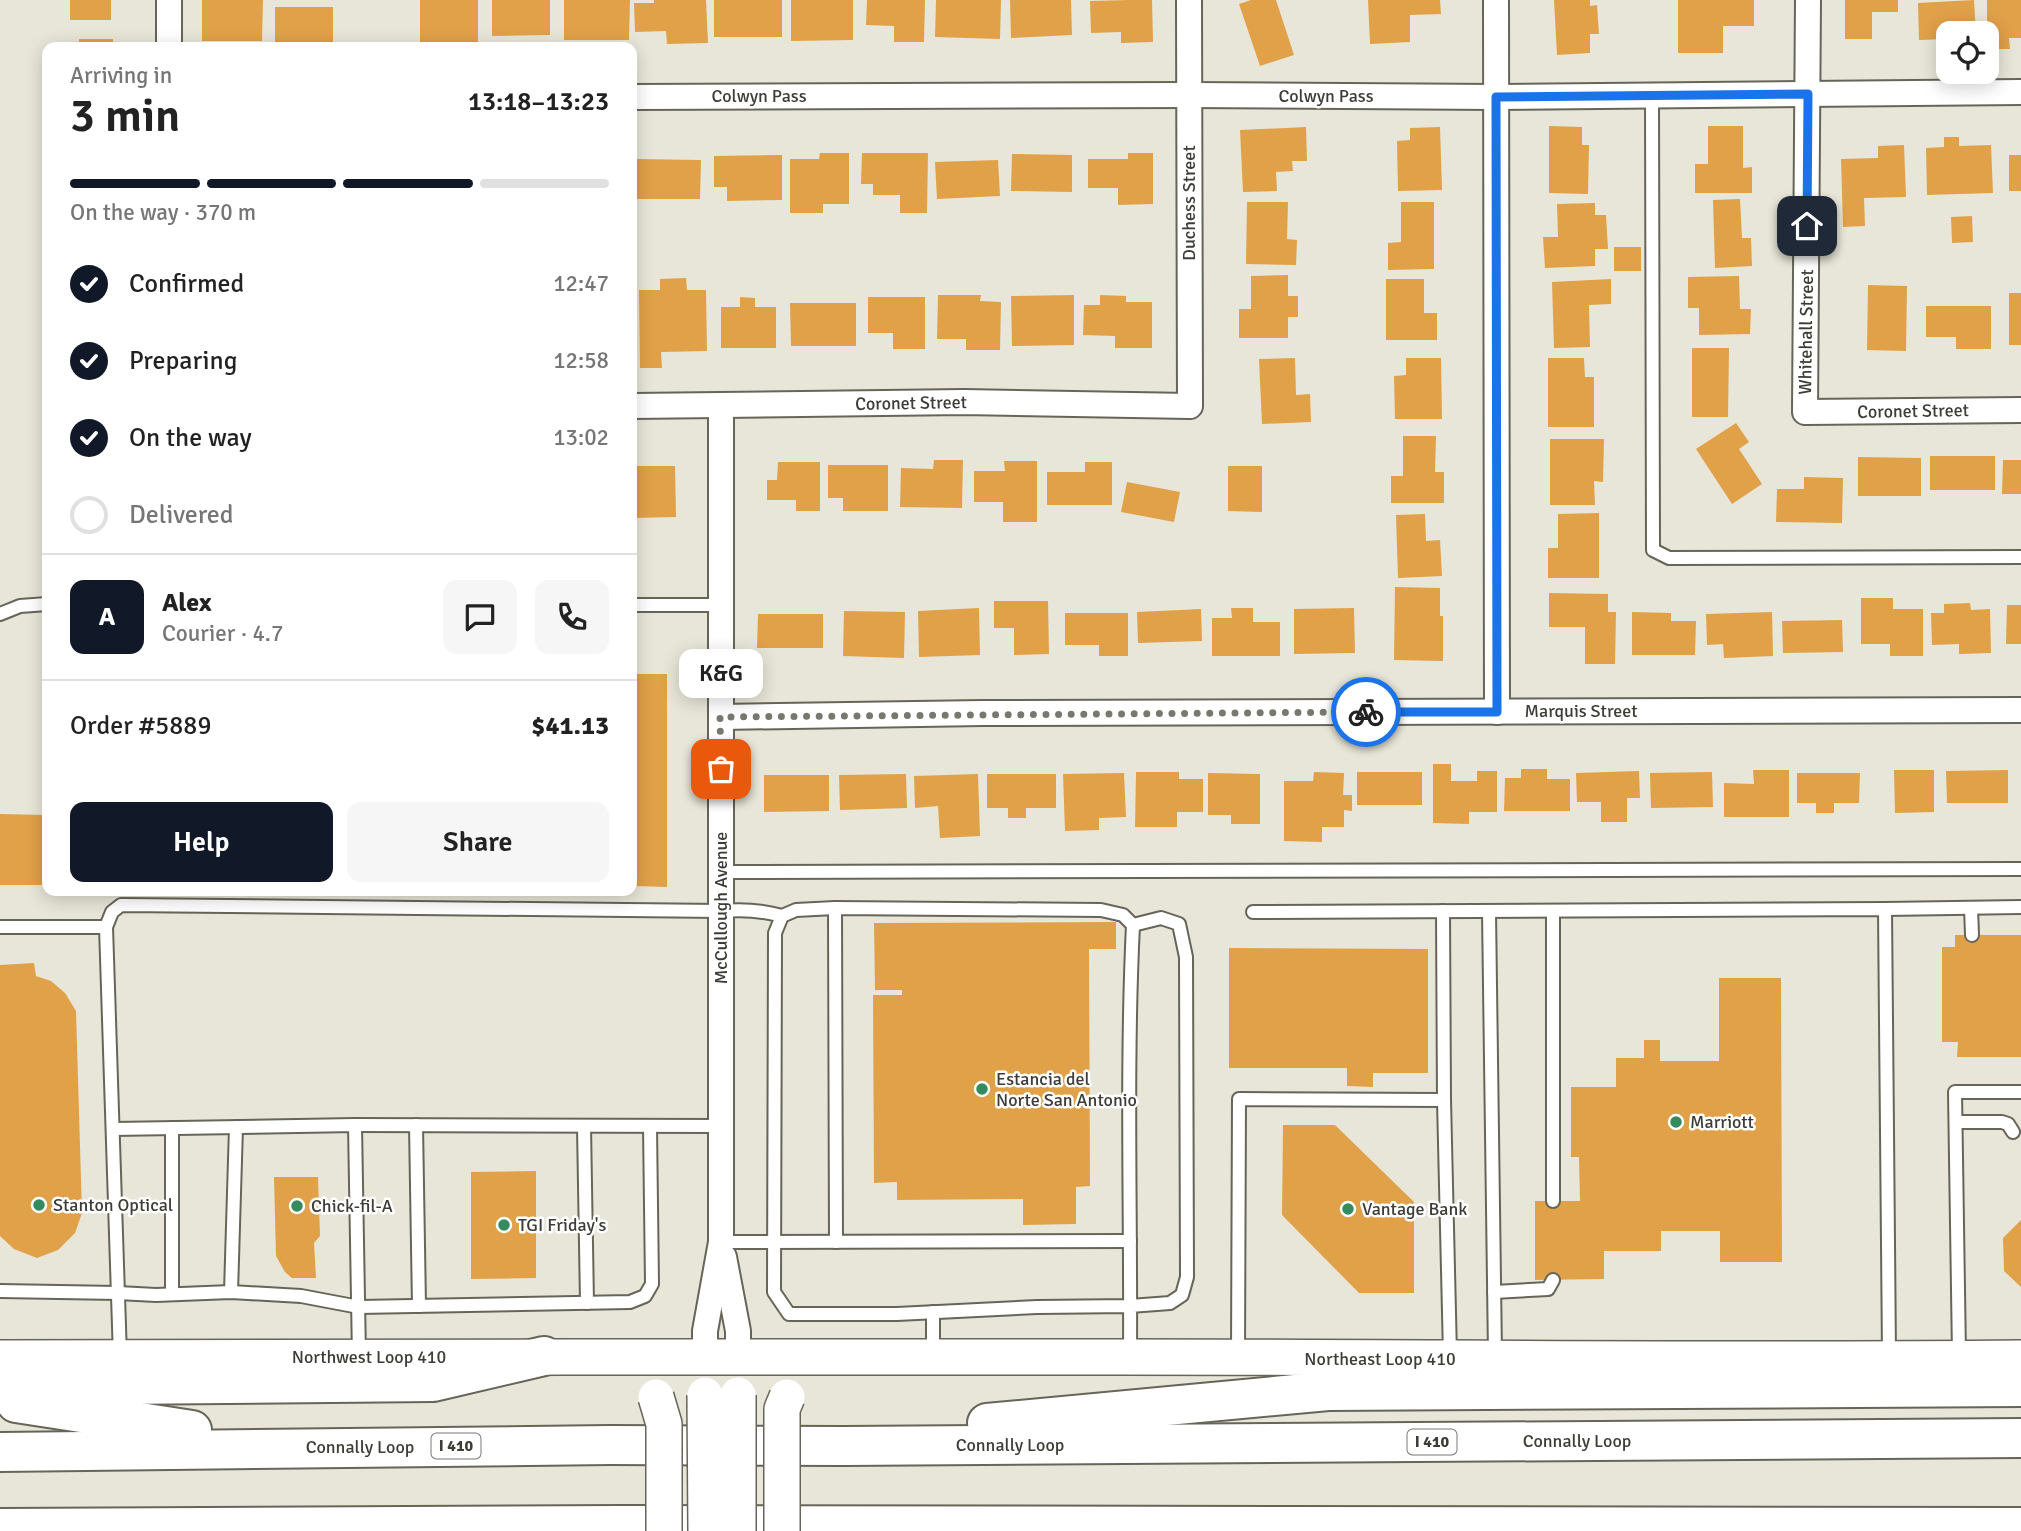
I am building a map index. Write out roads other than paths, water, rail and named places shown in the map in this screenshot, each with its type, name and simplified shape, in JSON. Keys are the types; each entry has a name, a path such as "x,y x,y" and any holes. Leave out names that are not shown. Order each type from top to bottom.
{"highway":[{"path":"0,1386 129,1371 433,1382 544,1356"},
{"path":"1775,1361 2021,1386"},
{"path":"844,1446 967,1424 1328,1391 2021,1386"},
{"path":"0,1401 301,1447"},
{"name":"Connally Loop","path":"0,1452 301,1447 2021,1438"},
{"path":"0,1528 622,1525 2021,1527"},
{"path":"917,1526 957,1531"}],"main road":[{"name":"Northwest Loop 410","path":"0,1358 129,1371 359,1357 721,1359"},
{"name":"Northeast Loop 410","path":"721,1359 1130,1357 1775,1361 2021,1358"},
{"path":"596,1358 632,1373 644,1382 656,1397 664,1424 664,1531"},
{"path":"782,1531 782,1409 794,1385 844,1358"},
{"name":"McCullough Avenue","path":"705,1531 721,1395 721,1359"},
{"name":"McCullough Avenue","path":"721,1395 738,1531"}],"street":[{"path":"169,0 169,42"},
{"name":"Duchess Street","path":"1189,0 1190,406"},
{"path":"1496,0 1497,712"},
{"name":"Whitehall Street","path":"1805,412 1808,0"},
{"name":"Colwyn Pass","path":"637,97 1496,97 2021,92"},
{"name":"Coronet Street","path":"637,406 964,402 1190,406"},
{"name":"McCullough Avenue","path":"721,406 721,1242 705,1331 721,1359 738,1331 721,1242"},
{"name":"Coronet Street","path":"1805,412 2021,410"},
{"name":"Marquis Street","path":"720,717 983,713 2021,710"}],"lane":[{"path":"1652,95 1653,550 1669,558 2021,557"},
{"path":"0,614 20,606 42,604"},
{"path":"637,605 720,606"},
{"path":"721,872 2021,869"},
{"path":"129,1371 118,1293 106,927 112,912 121,905 764,911 782,916 796,910 835,908 1101,910 1123,915 1133,925 1130,991 1130,1357"},
{"path":"1253,912 2021,907"},
{"path":"835,908 836,1241"},
{"path":"1971,908 1972,936"},
{"path":"1885,909 1889,1359"},
{"path":"1443,911 1450,1359"},
{"path":"1489,911 1495,1359"},
{"path":"1553,911 1553,1201"},
{"path":"782,916 775,933 774,1292 789,1314 1130,1306 1170,1304 1182,1295 1187,1277 1186,957 1179,924 1161,918 1133,925"},
{"path":"0,927 106,927"},
{"path":"1959,1359 1955,1093 2021,1091"},
{"path":"1238,1358 1239,1098 1444,1100"},
{"path":"1955,1122 2002,1122 2008,1124 2013,1132"},
{"path":"113,1129 355,1125 721,1126"},
{"path":"355,1125 359,1357"},
{"path":"416,1125 419,1306"},
{"path":"584,1126 587,1303"},
{"path":"0,1291 156,1296 231,1292 301,1296 359,1307 630,1302 645,1296 652,1284 650,1126"},
{"path":"231,1292 236,1127"},
{"path":"172,1128 172,1294"},
{"path":"721,1242 1129,1241"},
{"path":"1494,1292 1548,1289 1553,1280"},
{"path":"933,1312 933,1358"}],"place":[{"name":"K&G","path":"721,769"},
{"name":"Estancia del Norte San Antonio","path":"982,1089"},
{"name":"Marriott","path":"1676,1122"},
{"name":"Stanton Optical","path":"39,1205"},
{"name":"Chick-fil-A","path":"297,1206"},
{"name":"Vantage Bank","path":"1348,1209"},
{"name":"TGI Friday's","path":"504,1225"}]}
